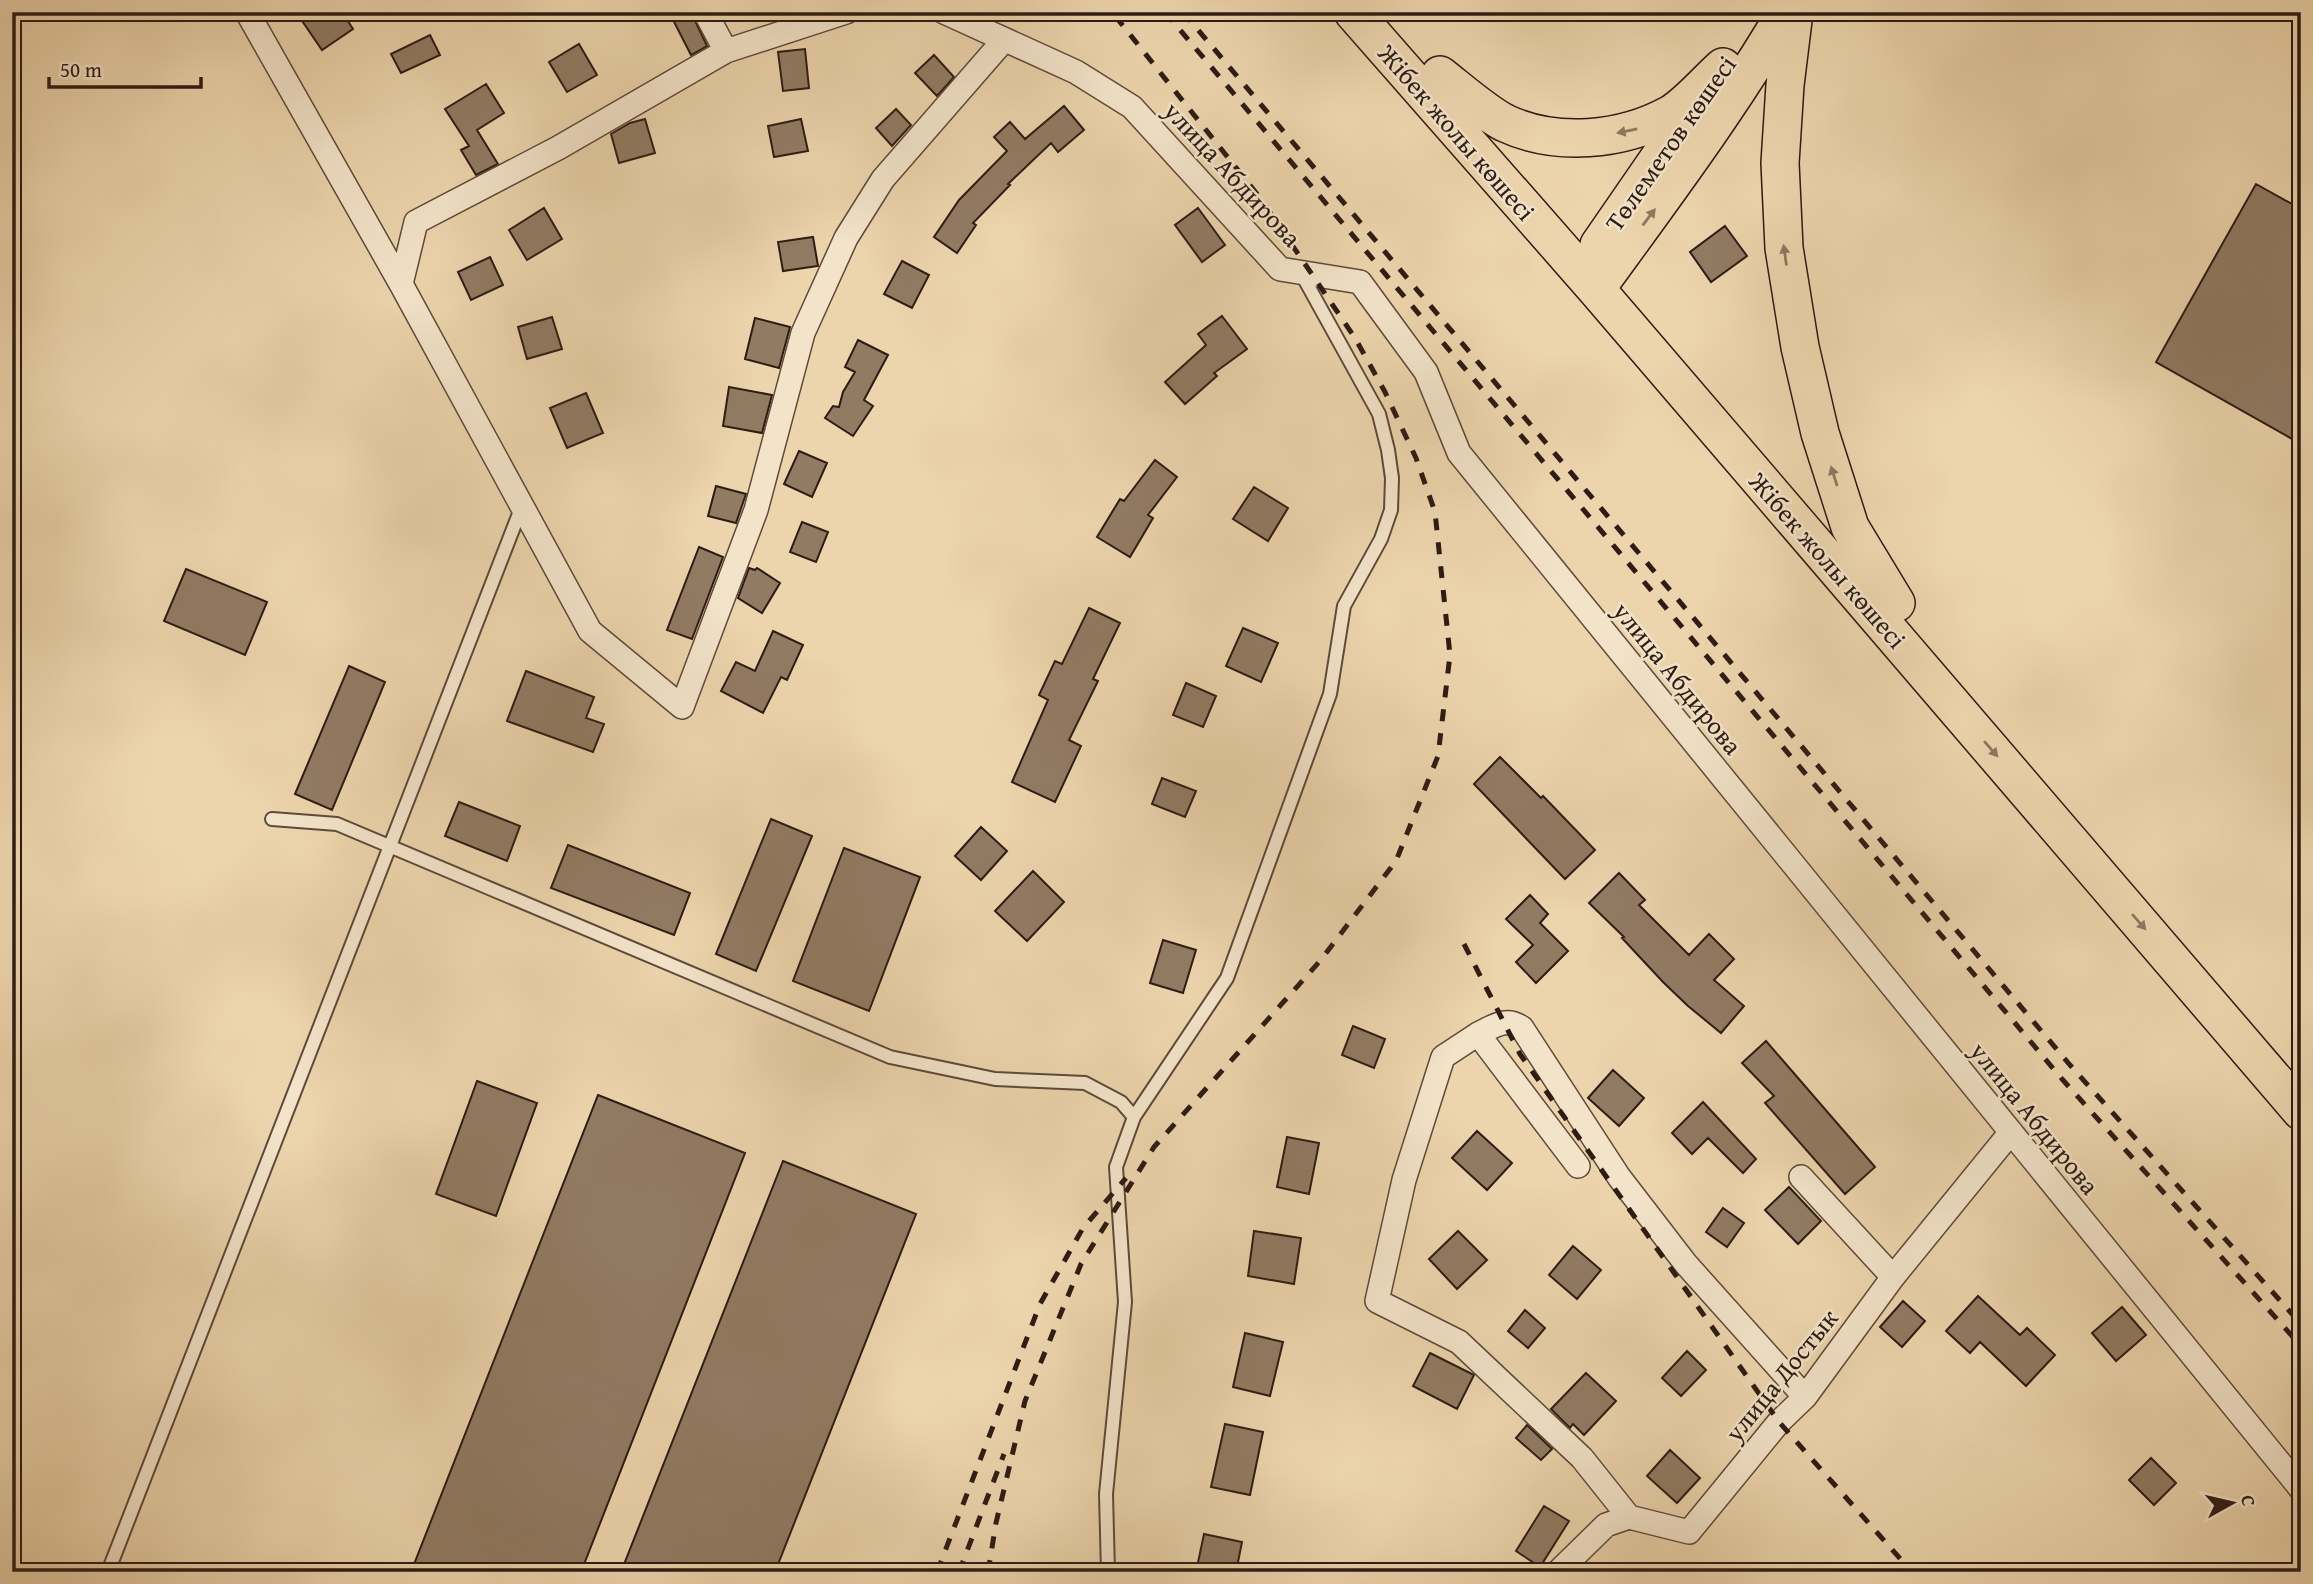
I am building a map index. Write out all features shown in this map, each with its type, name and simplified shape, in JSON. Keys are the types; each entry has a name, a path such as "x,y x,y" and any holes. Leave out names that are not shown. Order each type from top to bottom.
{"main road":[{"name":"Жібек жолы көшесі","path":"1353,12 1595,272 2301,1111"},
{"name":"Жібек жолы көшесі","path":"1386,12 1440,75"},
{"name":"Төлеметов көшесі","path":"1595,272 1758,12"},
{"path":"1595,272 1671,188 1753,68 1786,12"},
{"path":"1794,12 1785,85 1780,163 1783,248 1820,433 1850,527 1896,603"},
{"path":"1440,75 1504,122 1546,137 1595,137 1636,130 1673,113 1723,67"},
{"path":"1440,75 1595,272 1896,603"},
{"name":"Жібек жолы көшесі","path":"1896,603 2301,1072"}],"street":[{"path":"247,12 401,284 590,632 682,706 756,510 803,333 846,238 883,180 1004,40"},
{"path":"705,12 726,51"},
{"path":"401,284 416,222 558,148 726,51 846,12"},
{"name":"улица Абдирова","path":"944,12 1076,72 1132,107 1280,269 1360,282 1426,372 1459,453 2301,1489"},
{"path":"1558,1572 1606,1525 1629,1517 1581,1458 1459,1342 1377,1301 1404,1181 1443,1057 1478,1034 1503,1022 1514,1022 1522,1028 1619,1177 1686,1264 1805,1397"},
{"path":"1478,1034 1578,1166"},
{"name":"улица Достык","path":"1629,1517 1689,1532 1779,1422 1805,1397 1893,1277 2011,1132"},
{"path":"1801,1177 1893,1277"}],"lane":[{"path":"1108,1572 1106,1494 1125,1302 1115,1167 1134,1117 1227,978 1330,694 1344,606 1381,539 1391,510 1392,478 1379,414 1301,273"},
{"path":"108,1572 522,506"},
{"path":"272,819 337,824 890,1058 995,1079 1085,1083 1121,1102 1134,1117"}],"building":[{"path":"296,12 342,12 353,29 322,50"},
{"path":"669,12 691,12 707,46 691,55"},
{"path":"430,35 440,55 401,73 391,54"},
{"path":"579,44 597,75 567,92 549,62"},
{"path":"805,49 809,88 783,91 778,52"},
{"path":"934,55 954,77 937,96 915,73"},
{"path":"486,84 504,113 477,130 498,164 476,175 461,150 469,146 445,109"},
{"path":"1064,106 1084,130 1058,152 1051,143 1008,184 1010,185 973,223 976,225 957,253 934,237 959,200 1007,151 994,137 1010,122 1025,139"},
{"path":"896,109 911,125 892,146 876,128"},
{"path":"645,119 655,153 619,163 611,134 630,123"},
{"path":"801,119 808,151 774,157 768,126"},
{"path":"2256,184 2301,209 2301,444 2156,362"},
{"path":"544,208 562,239 527,260 509,230"},
{"path":"1198,208 1225,245 1202,262 1175,225"},
{"path":"1725,226 1747,256 1711,282 1690,252"},
{"path":"813,237 818,266 783,271 778,242"},
{"path":"490,257 503,285 471,300 458,272"},
{"path":"902,261 929,275 912,308 884,294"},
{"path":"1222,316 1247,349 1214,373 1217,376 1185,404 1165,382 1206,345 1198,334"},
{"path":"552,317 562,349 527,359 518,327"},
{"path":"755,318 790,327 779,368 745,359"},
{"path":"858,340 888,355 864,400 873,406 853,436 825,418 833,406 839,407 843,392 855,372 845,367"},
{"path":"729,387 772,395 762,433 723,426"},
{"path":"586,393 603,433 567,448 550,408"},
{"path":"799,451 827,463 812,497 784,484"},
{"path":"1155,460 1177,477 1148,515 1153,518 1130,557 1097,537 1120,499 1124,501"},
{"path":"716,486 746,494 736,523 708,516"},
{"path":"1254,487 1288,508 1268,541 1233,519"},
{"path":"802,522 828,532 816,562 790,552"},
{"path":"699,547 723,557 692,639 667,630"},
{"path":"749,568 757,568 780,583 762,613 738,598"},
{"path":"186,569 267,602 245,655 164,621"},
{"path":"1089,608 1120,623 1093,679 1098,681 1069,740 1081,746 1055,802 1012,782 1048,700 1039,695 1055,661 1062,664"},
{"path":"1243,628 1278,643 1261,682 1226,666"},
{"path":"773,631 803,645 787,680 781,677 763,713 721,691 736,662 755,671"},
{"path":"349,666 385,682 332,810 295,794"},
{"path":"526,671 594,697 586,718 604,724 593,752 507,721"},
{"path":"1186,683 1216,696 1203,727 1173,715"},
{"path":"1500,757 1541,798 1543,796 1595,850 1565,879 1474,784"},
{"path":"1162,778 1196,791 1185,817 1152,804"},
{"path":"459,802 520,826 507,861 445,836"},
{"path":"771,819 812,836 756,971 716,954"},
{"path":"981,827 1007,851 981,880 955,856"},
{"path":"568,845 690,893 674,935 551,888"},
{"path":"844,848 920,877 869,1011 793,981"},
{"path":"1033,871 1064,902 1027,941 995,911"},
{"path":"1619,873 1645,900 1639,905 1689,955 1709,934 1734,959 1714,980 1744,1006 1721,1033 1663,982 1622,938 1624,937 1589,903"},
{"path":"1530,895 1548,914 1540,923 1568,951 1536,983 1516,962 1533,945 1506,919"},
{"path":"1163,940 1196,950 1183,993 1150,983"},
{"path":"1353,1026 1385,1039 1374,1068 1342,1055"},
{"path":"1766,1041 1875,1167 1845,1194 1765,1103 1774,1096 1742,1063"},
{"path":"1613,1070 1644,1098 1619,1126 1588,1098"},
{"path":"477,1081 537,1103 496,1216 436,1194"},
{"path":"598,1095 745,1153 581,1572 411,1572"},
{"path":"1703,1102 1756,1159 1743,1173 1708,1138 1692,1154 1672,1133"},
{"path":"1477,1131 1512,1163 1487,1190 1452,1158"},
{"path":"1287,1137 1319,1143 1309,1194 1277,1187"},
{"path":"783,1161 916,1214 775,1572 621,1572"},
{"path":"1789,1187 1821,1221 1798,1244 1765,1210"},
{"path":"1723,1208 1744,1223 1727,1247 1706,1232"},
{"path":"1254,1231 1301,1238 1294,1284 1248,1276"},
{"path":"1458,1231 1487,1260 1457,1289 1429,1259"},
{"path":"1573,1246 1601,1270 1577,1299 1549,1275"},
{"path":"1978,1296 2020,1335 2027,1328 2055,1355 2026,1386 1980,1342 1970,1353 1946,1331"},
{"path":"1903,1301 1925,1321 1902,1347 1880,1327"},
{"path":"2122,1307 2146,1335 2116,1361 2092,1333"},
{"path":"1525,1310 1545,1328 1528,1348 1508,1331"},
{"path":"1245,1333 1283,1342 1270,1396 1233,1387"},
{"path":"1687,1351 1706,1370 1681,1396 1662,1378"},
{"path":"1430,1353 1474,1375 1457,1409 1413,1386"},
{"path":"1586,1373 1616,1401 1584,1435 1573,1424 1570,1428 1551,1409"},
{"path":"1225,1424 1263,1432 1250,1495 1211,1487"},
{"path":"1527,1425 1552,1449 1541,1460 1516,1438"},
{"path":"1670,1450 1700,1478 1677,1503 1647,1476"},
{"path":"2151,1458 2176,1483 2154,1505 2129,1480"},
{"path":"1544,1506 1569,1521 1540,1567 1516,1551"},
{"path":"1204,1534 1242,1542 1236,1572 1196,1572"}],"railway":[{"path":"988,1572 996,1523 1025,1401 1081,1264 1154,1147 1320,961 1396,861 1438,756 1450,655 1435,512 1416,458 1385,392 1355,338 1261,199 1112,12"},
{"path":"1165,12 2062,1079 2301,1346"},
{"path":"1183,12 2070,1065 2301,1324"},
{"path":"1464,944 1520,1054 1779,1422 1912,1572"},
{"path":"937,1572 1040,1304 1083,1228 1126,1178"},
{"path":"959,1572 1004,1454"}]}
